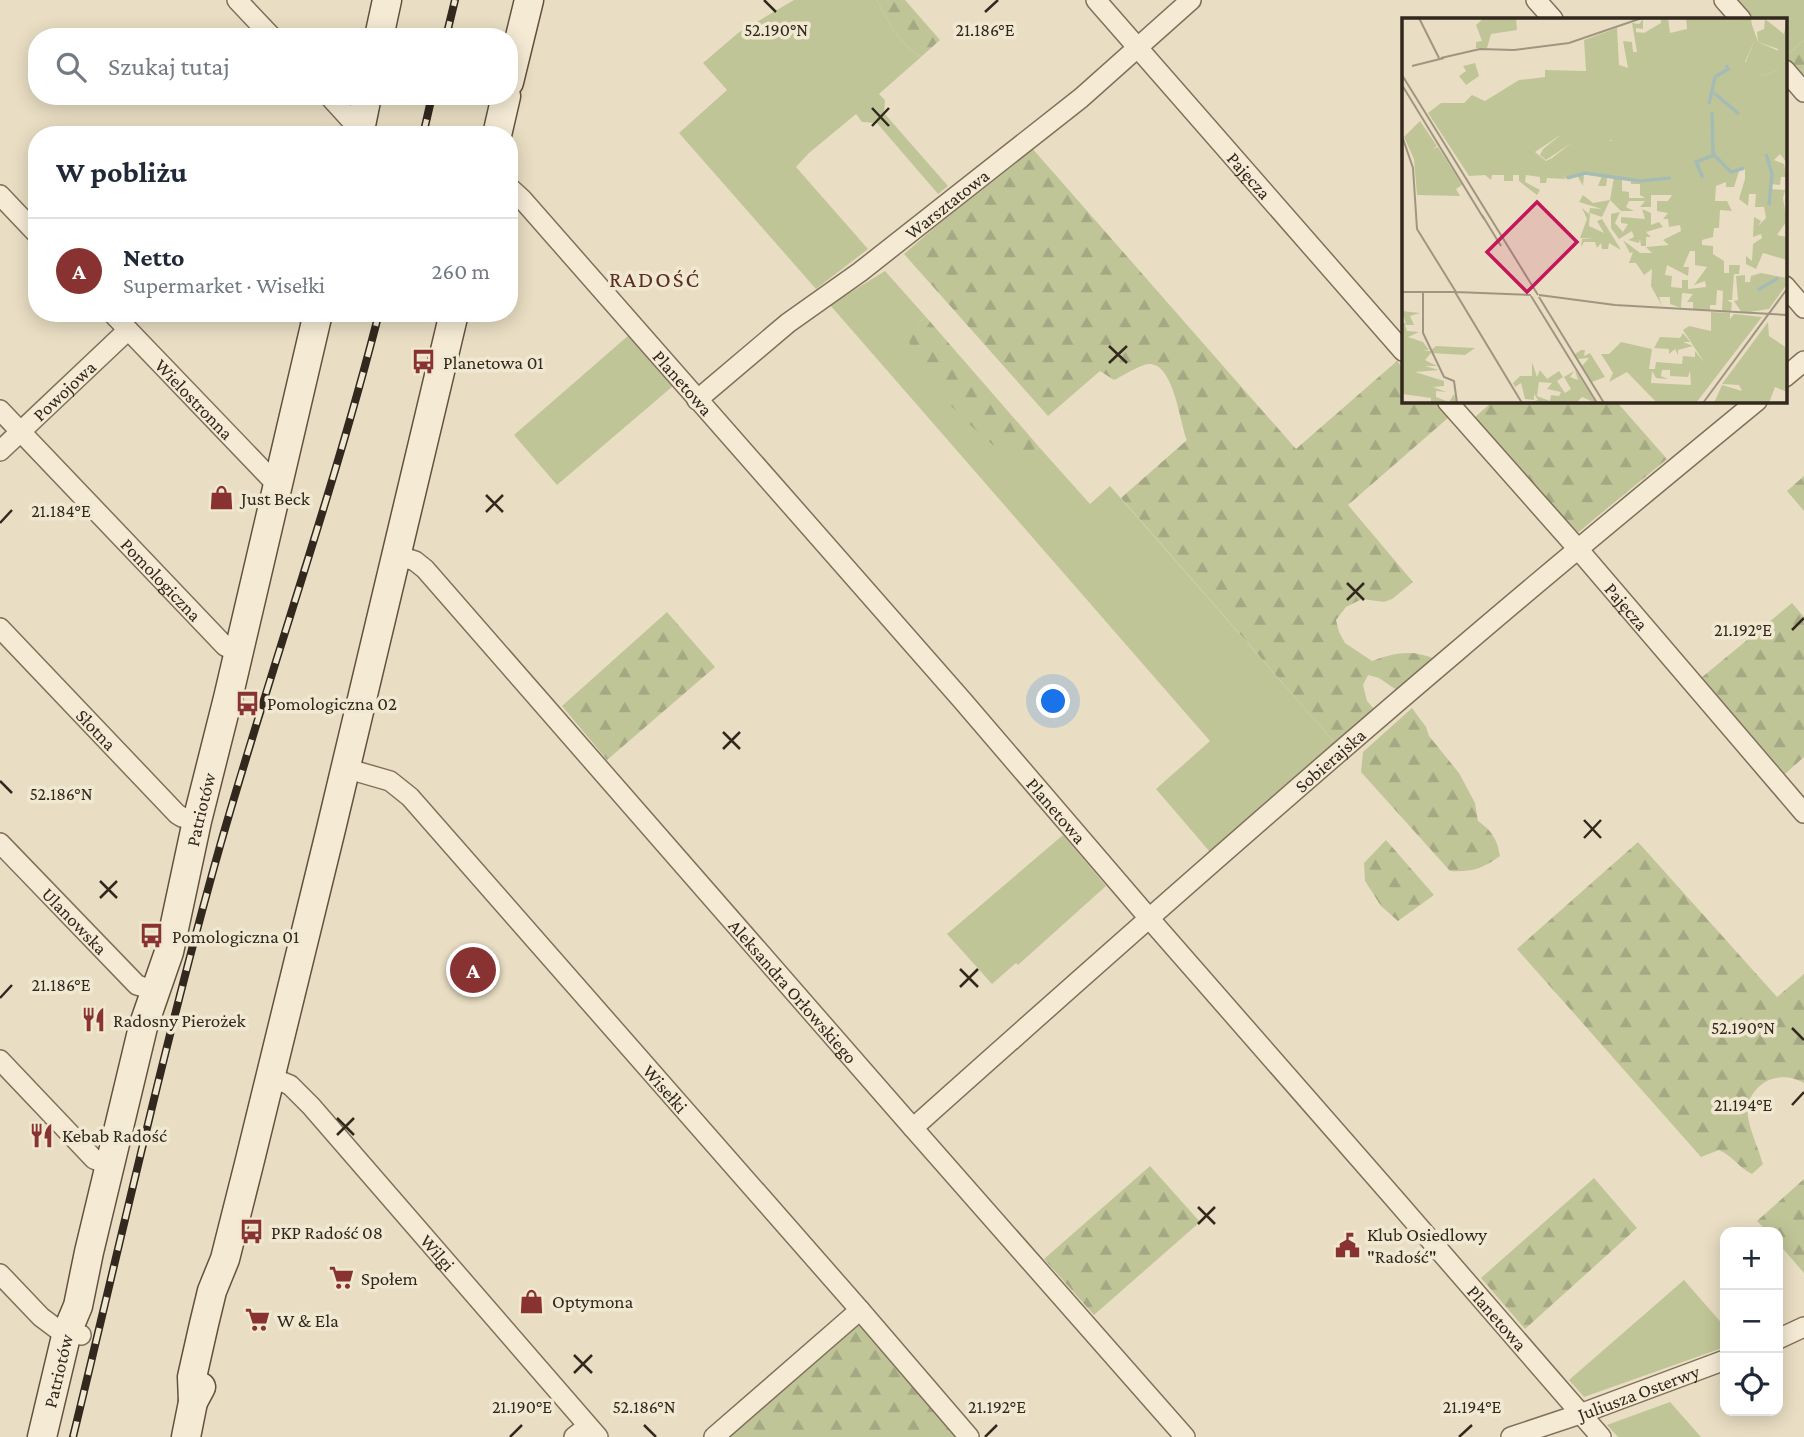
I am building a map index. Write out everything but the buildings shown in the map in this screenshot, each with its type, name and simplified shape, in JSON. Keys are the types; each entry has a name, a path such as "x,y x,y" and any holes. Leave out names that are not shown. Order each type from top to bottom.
{"main road":[{"path":"382,28 387,0"},
{"path":"518,45 529,0"},
{"path":"361,126 365,105"},
{"path":"499,126 504,105"},
{"name":"Patriotów","path":"42,1437 74,1333 89,1252 143,1027 169,952 197,821 316,322"},
{"path":"186,1437 193,1402 203,1383 225,1298 225,1259 452,322"},
{"name":"Patriotów","path":"58,1437 77,1365 74,1333"}],"street":[{"path":"237,0 263,28"},
{"name":"Pajęcza","path":"1096,0 1402,350"},
{"name":"Warsztatowa","path":"697,400 788,323 860,272 1080,98 1191,0"},
{"path":"1536,0 1552,18"},
{"path":"1724,0 1740,18"},
{"path":"1786,71 1804,92"},
{"path":"337,105 355,126"},
{"path":"0,195 28,225"},
{"name":"Planetowa","path":"518,196 962,700 1601,1437"},
{"path":"1786,287 1804,308"},
{"name":"Wielostronna","path":"120,322 278,486"},
{"name":"Powojowa","path":"0,451 128,330"},
{"path":"1786,376 1804,361"},
{"name":"Pajęcza","path":"1448,402 1804,813"},
{"name":"Sobierajska","path":"913,1128 1148,917 1426,677 1755,402"},
{"name":"Pomologiczna","path":"0,410 225,646 238,653"},
{"name":"Aleksandra Orłowskiego","path":"396,555 415,561 425,569 1185,1437"},
{"name":"Słotna","path":"0,628 177,814 197,821"},
{"name":"Wisełki","path":"345,768 390,781 410,797 969,1437"},
{"name":"Ulanowska","path":"0,843 137,985 156,991"},
{"path":"0,1060 94,1159 110,1165"},
{"name":"Wilgi","path":"270,1077 290,1085 311,1106 587,1433"},
{"path":"0,1275 41,1318 57,1329 74,1333"},
{"path":"714,1437 860,1310"},
{"path":"1783,1337 1804,1327"},
{"name":"Juliusza Osterwy","path":"1511,1437 1720,1362"}],"green space":[{"path":"794,0 877,0 900,39 921,57 879,94 885,100 884,113 948,186 938,194 877,123 862,122 856,114 796,167 868,249 816,289 679,133 727,90 703,63 738,33"},
{"path":"877,0 905,0 940,40 921,57 913,52 900,39"},
{"path":"1737,0 1804,0 1804,40 1786,56 1786,18 1753,18"},
{"path":"1804,40 1804,77 1786,56"},
{"path":"1031,147 1296,449 1397,361 1402,367 1402,402 1433,402 1448,418 1348,505 1413,582 1384,602 1362,599 1346,607 1336,620 1345,643 1372,661 1403,653 1435,659 1398,691 1379,678 1368,675 1363,685 1367,701 1375,710 1336,744 1121,498 1187,440 1175,396 1165,373 1158,366 1149,364 1114,380 1100,371 1048,416 904,254"},
{"path":"885,271 926,317 918,323 1024,456 1039,447 1090,504 1110,486 1336,744 1210,852 1156,789 1210,741 830,305"},
{"path":"926,317 1039,447 1018,458 1006,454 978,432 933,386 916,364 908,338 918,323"},
{"path":"629,335 673,386 557,485 514,435"},
{"path":"1492,402 1617,402 1667,459 1575,535 1474,418"},
{"path":"1804,476 1804,511 1787,491"},
{"path":"1792,603 1804,617 1804,757 1785,774 1701,678"},
{"path":"667,612 715,667 607,760 562,706"},
{"path":"1412,708 1426,727 1429,736 1459,773 1475,803 1478,821 1495,840 1500,856 1482,867 1450,871 1361,772 1363,752"},
{"path":"1063,835 1106,886 1018,965 1016,963 992,984 947,934"},
{"path":"1386,840 1434,895 1398,921 1381,906 1365,881 1364,863"},
{"path":"1638,842 1777,997 1804,974 1804,1083 1788,1078 1772,1079 1760,1086 1751,1097 1748,1106 1749,1119 1763,1164 1752,1174 1719,1150 1701,1157 1517,949"},
{"path":"1150,1166 1200,1222 1094,1315 1044,1259"},
{"path":"1594,1178 1637,1228 1525,1329 1481,1278"},
{"path":"1804,1179 1804,1273 1783,1249 1783,1227 1763,1227 1757,1221"},
{"path":"1684,1280 1720,1321 1720,1349 1584,1397 1569,1380"},
{"path":"860,1324 959,1437 726,1437"},
{"path":"1670,1402 1701,1437 1618,1437 1607,1425"}],"railway":[{"path":"448,28 455,0"},
{"path":"425,126 430,105"},
{"path":"73,1437 200,919 342,447 377,322"}],"place":[{"name":"Planetowa 01","path":"423,362"},
{"name":"Just Beck","path":"221,498"},
{"name":"Pomologiczna 02","path":"247,703"},
{"name":"Pomologiczna 01","path":"152,936"},
{"name":"Netto","path":"473,970"},
{"name":"Radosny Pierożek","path":"93,1020"},
{"name":"Kebab Radość","path":"42,1135"},
{"name":"PKP Radość 08","path":"251,1232"},
{"name":"Klub Osiedlowy \"Radość\"","path":"1347,1245"},
{"name":"Społem","path":"341,1278"},
{"name":"Optymona","path":"532,1301"},
{"name":"W & Ela","path":"257,1320"}],"district":[{"name":"RADOŚĆ","path":"655,279"}]}
